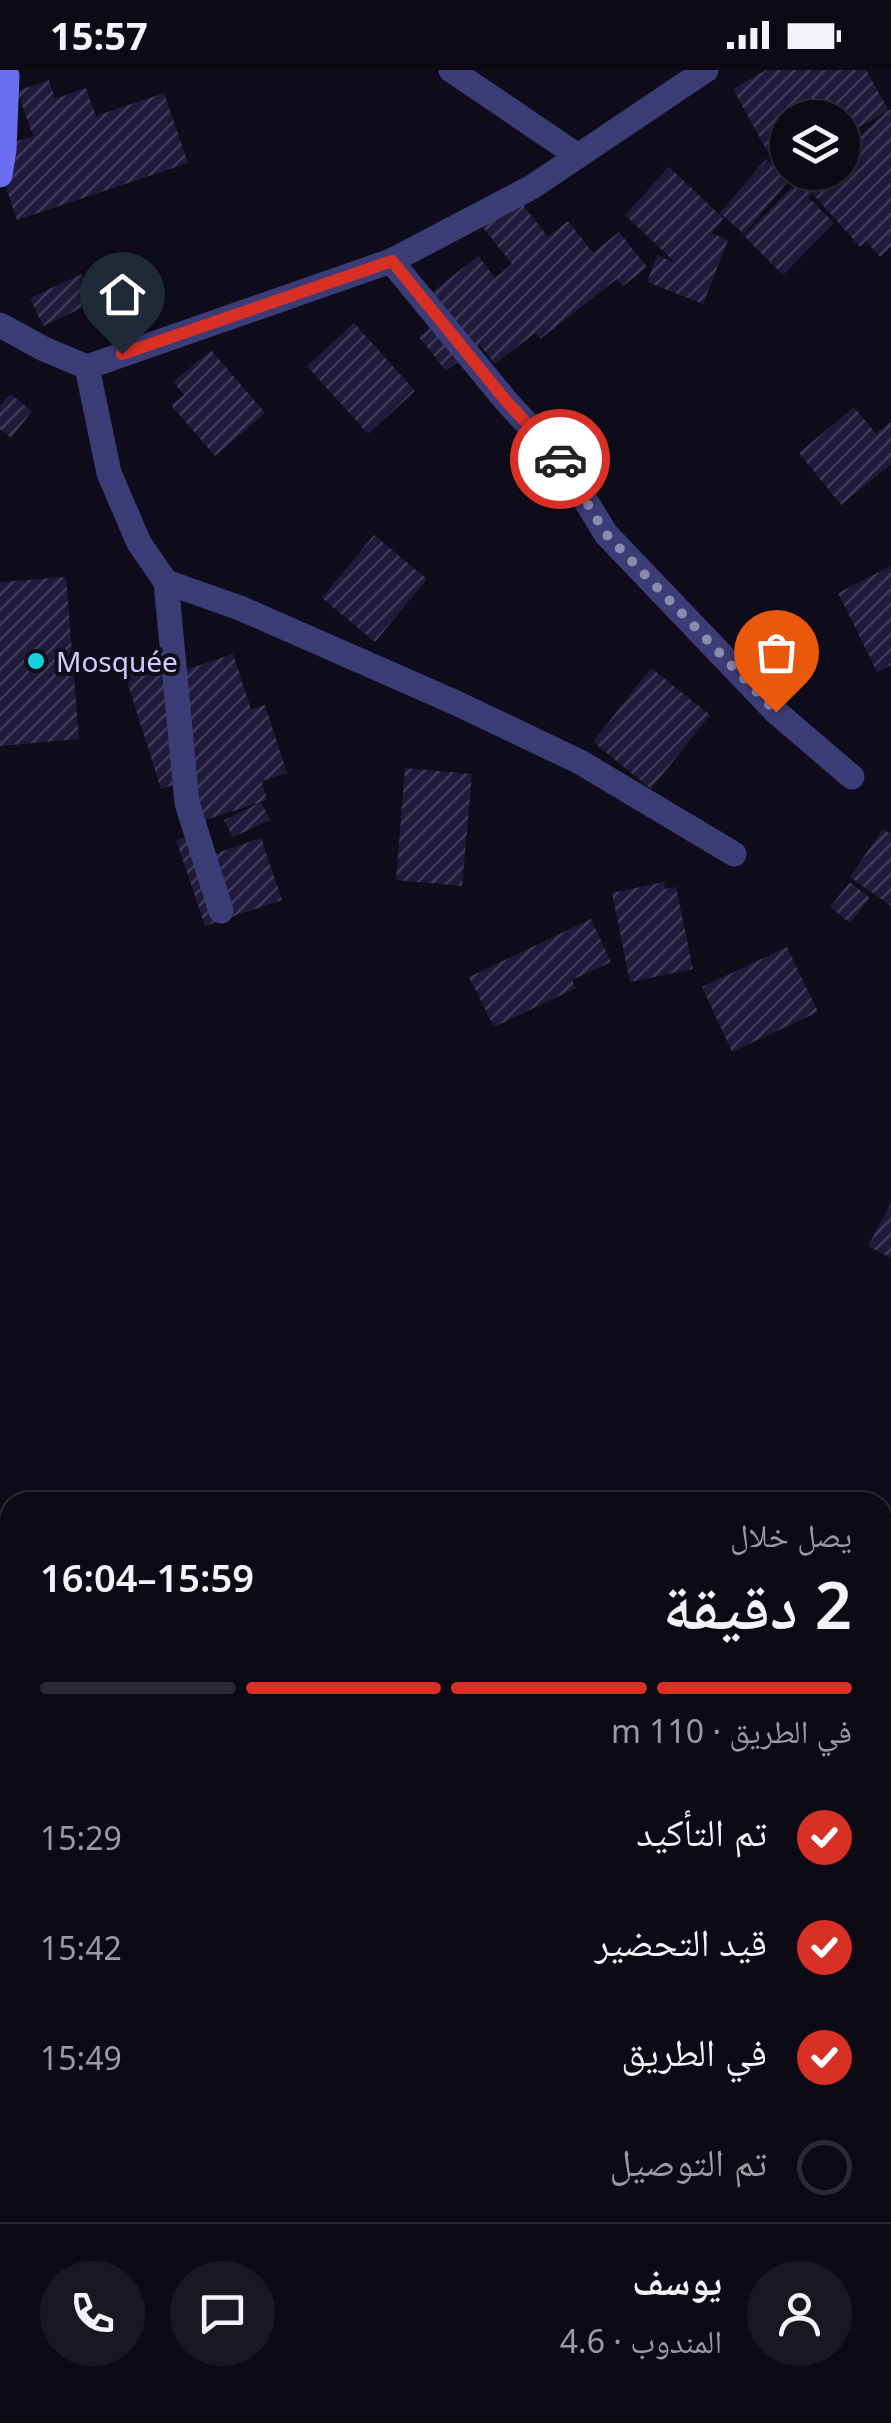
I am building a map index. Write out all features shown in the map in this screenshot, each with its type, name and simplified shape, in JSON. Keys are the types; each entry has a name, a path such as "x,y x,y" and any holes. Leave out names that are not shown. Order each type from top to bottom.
{"street":[{"path":"0,174 5,70"},
{"path":"451,70 578,156"},
{"path":"0,325 87,367 392,261 532,187 706,70"},
{"path":"392,261 507,402 562,462 606,534 776,712 852,777"},
{"path":"87,367 109,473 139,543 166,582 187,803 221,911"},
{"path":"166,582 240,608 580,762 734,854"}],"building":[{"path":"766,70 866,70 891,109 891,247 880,257 866,241 860,247 812,193 808,197 834,223 783,275 744,236 789,190 860,190 860,136 888,111 860,127 860,100 770,100 770,156 733,89"},
{"path":"49,80 55,99 86,88 96,116 164,93 188,163 17,220 0,170 0,147 33,136 17,91"},
{"path":"766,159 770,163 770,190 781,190 744,234 720,213"},
{"path":"669,167 724,219 711,233 728,240 703,304 647,282 657,255 676,263 625,215"},
{"path":"517,197 548,237 568,221 593,253 619,232 647,267 623,286 617,279 540,339 535,333 495,364 480,345 446,371 419,337 438,322 421,301 478,256 495,278 512,264 481,225"},
{"path":"82,274 95,302 43,326 30,298"},
{"path":"354,323 415,391 368,434 307,366"},
{"path":"211,350 265,413 215,456 171,405 184,395 173,382"},
{"path":"10,394 32,411 11,438 0,429 0,406"},
{"path":"854,407 876,434 891,421 891,464 841,505 799,453"},
{"path":"374,535 427,579 375,642 322,598"},
{"path":"891,566 891,665 877,672 838,593"},
{"name":"Mosquée","path":"66,577 79,739 0,746 0,582"},
{"path":"233,654 251,709 265,705 287,773 262,781 267,800 202,821 189,780 161,789 124,672 165,659 170,675"},
{"path":"651,668 710,715 651,789 593,742"},
{"path":"405,768 472,774 462,886 396,880"},
{"path":"261,802 270,820 233,837 224,820"},
{"path":"883,829 891,834 891,906 850,877"},
{"path":"202,831 211,855 261,838 282,900 205,926 176,840"},
{"path":"664,882 665,889 676,887 693,969 630,982 612,893"},
{"path":"850,882 870,898 850,923 830,907"},
{"path":"591,919 611,962 572,980 576,988 494,1027 469,977"},
{"path":"787,947 818,1012 732,1052 702,987"},
{"path":"891,1203 891,1258 868,1246"}],"way so far":[{"path":"560,459 606,534 776,712"}],"place":[{"name":"Mosquée","path":"36,661"}],"route":[{"path":"122,354 392,261 507,402 560,459"}]}
